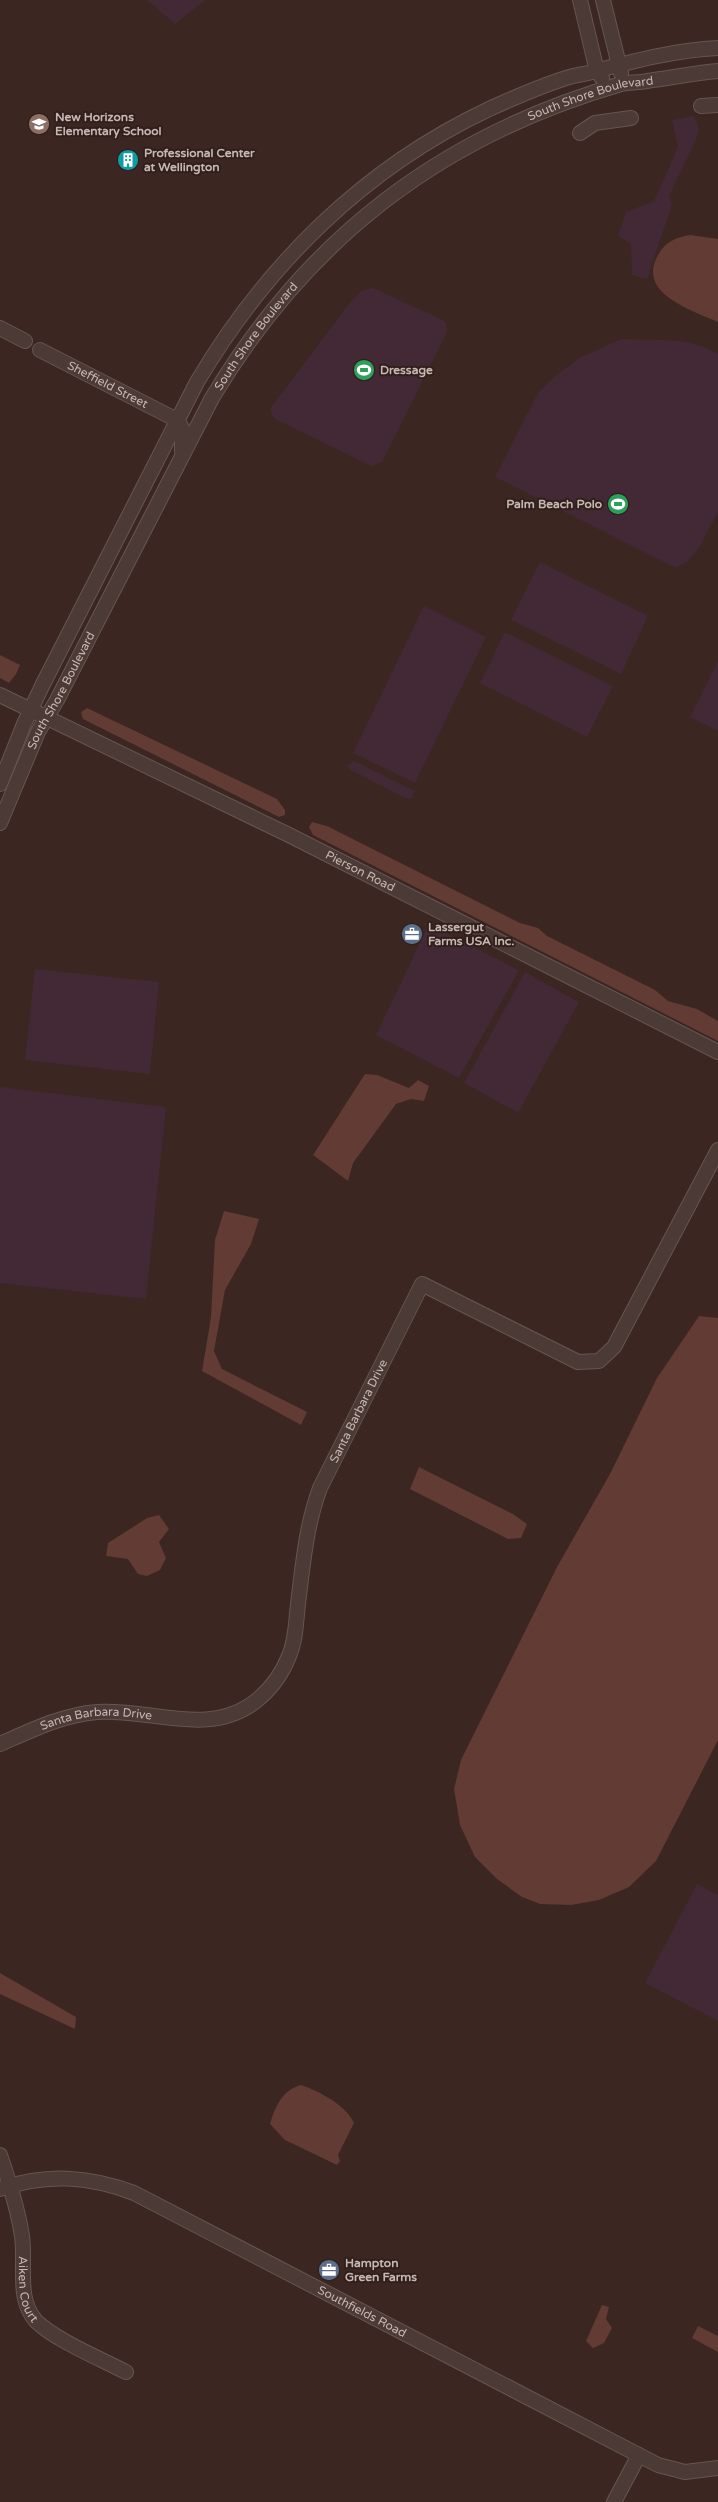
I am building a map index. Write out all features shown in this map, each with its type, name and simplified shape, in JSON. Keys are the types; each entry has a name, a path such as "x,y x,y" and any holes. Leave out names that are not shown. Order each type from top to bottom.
{"street":[{"path":"580,0 597,71 608,88"},
{"path":"603,0 620,64 623,83"},
{"name":"South Shore Boulevard","path":"0,784 31,710 190,394 217,348 253,298 298,247 347,201 408,155 475,116 537,89 573,76 671,53 718,48"},
{"name":"South Shore Boulevard","path":"0,823 38,732 231,366 267,316 310,266 359,220 419,175 485,137 546,110 623,83 718,70"},
{"path":"701,106 718,105"},
{"path":"580,133 595,123 631,118"},
{"path":"0,328 25,341"},
{"name":"Sheffield Street","path":"40,350 177,420"},
{"path":"190,394 188,419 193,435"},
{"path":"177,420 182,428 182,456"},
{"name":"Pierson Road","path":"0,695 289,835 718,1052"},
{"name":"Santa Barbara Drive","path":"0,1744 58,1719 71,1716 99,1712 120,1712 186,1720 216,1719 238,1712 263,1696 281,1673 290,1653 308,1524 320,1488 422,1284 578,1362 592,1363 599,1361 614,1347 718,1150"},
{"name":"Aiken Court","path":"0,2155 5,2187 22,2236 26,2308 36,2321 50,2332 126,2372"},
{"name":"Southfields Road","path":"5,2187 48,2178 77,2178 113,2185 134,2193 658,2465 685,2472 718,2468"},
{"path":"614,2502 638,2455"}],"shaded area":[{"path":"147,0 205,0 175,24"},
{"path":"694,116 699,128 696,140 669,196 672,205 647,279 632,275 631,244 618,236 626,212 654,201 678,147 672,120"},
{"path":"690,235 718,239 718,322 681,306 660,290 654,280 653,268 661,250 671,241"},
{"name":"Dressage","path":"373,288 441,319 446,323 447,332 382,462 371,466 275,419 271,413 271,407 349,304 361,291"},
{"path":"622,339 684,342 696,344 718,354 718,512 697,551 687,562 676,568 495,477 538,393 555,376 581,357"},
{"path":"540,562 648,616 621,674 511,620"},
{"path":"424,606 486,637 415,783 353,753"},
{"path":"505,632 613,686 587,737 480,683"},
{"path":"0,655 20,665 9,683 0,678"},
{"path":"718,661 718,731 690,717"},
{"path":"87,708 277,799 285,810 285,815 279,817 83,719 81,712"},
{"path":"354,761 415,791 411,799 403,797 349,769 348,765"},
{"path":"312,822 327,826 520,923 538,928 547,936 655,990 668,1001 697,1009 718,1021 718,1041 313,835 309,827"},
{"path":"429,924 519,970 459,1078 376,1035"},
{"path":"35,969 159,982 150,1074 25,1060"},
{"path":"525,972 579,1002 518,1113 464,1083"},
{"path":"365,1074 377,1075 409,1088 418,1080 429,1086 424,1101 411,1099 396,1104 353,1163 348,1181 313,1155"},
{"path":"0,1087 166,1107 146,1299 0,1283"},
{"path":"224,1211 259,1219 251,1244 225,1290 214,1351 222,1369 307,1412 301,1425 202,1371 211,1317 215,1240"},
{"path":"699,1316 718,1318 718,1740 656,1861 629,1887 599,1900 571,1905 540,1904 522,1897 497,1879 475,1857 460,1825 454,1789 461,1760 557,1567 610,1474 657,1378"},
{"path":"419,1467 513,1514 527,1524 521,1538 508,1539 410,1489"},
{"path":"159,1515 169,1529 159,1542 166,1558 160,1570 147,1576 138,1574 128,1559 106,1556 108,1543 147,1518"},
{"path":"697,1884 718,1895 718,2021 645,1983"},
{"path":"0,1973 76,2017 75,2029 0,1994"},
{"path":"301,2085 324,2095 345,2110 354,2123 338,2155 340,2161 337,2165 285,2140 270,2124 280,2100 294,2087"},
{"path":"602,2305 609,2307 606,2319 612,2328 604,2343 593,2348 586,2341"},
{"path":"698,2326 718,2336 718,2352 692,2338"}],"place":[{"name":"New Horizons Elementary School","path":"39,124"},
{"name":"Professional Center at Wellington","path":"128,160"},
{"name":"Dressage","path":"364,370"},
{"name":"Palm Beach Polo","path":"618,504"},
{"name":"Lassergut Farms USA Inc.","path":"412,934"},
{"name":"Hampton Green Farms","path":"329,2270"}]}
